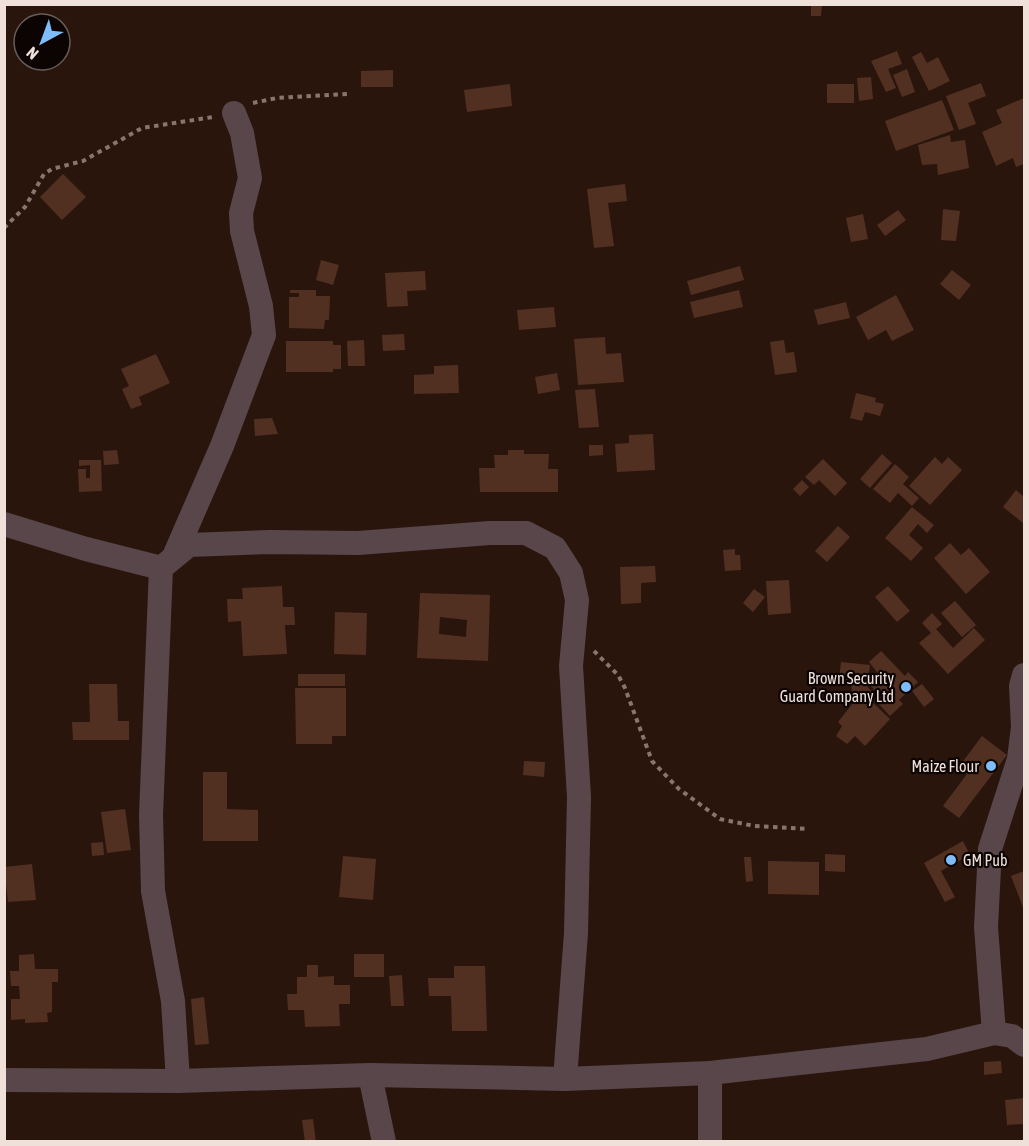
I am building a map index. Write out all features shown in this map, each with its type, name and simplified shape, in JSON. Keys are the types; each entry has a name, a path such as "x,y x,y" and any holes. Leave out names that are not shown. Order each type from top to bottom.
{"street":[{"path":"178,1081 173,1001 153,891 151,816 168,561 222,446 264,335 258,295 242,231 241,213 249,178 242,133 234,113"},
{"path":"4,524 86,549 168,561 189,545 270,542 358,543 490,533 526,533 555,548 571,573 577,600 571,666 579,809 576,933 565,1079"},
{"path":"994,1033 986,927 990,849 1019,759 1023,727 1021,686 1024,675"},
{"path":"4,1080 178,1081 370,1075 565,1079 710,1073 927,1049 994,1033 1012,1036 1024,1045"},
{"path":"710,1073 710,1142"},
{"path":"370,1075 384,1142"}],"path":[{"path":"4,228 25,207 44,174 52,169 83,161 142,128 234,113 258,101 348,94"},
{"path":"573,630 618,675 651,761 679,789 720,819 754,826 807,828"}],"building":[{"path":"811,4 822,4 821,16 811,16"},
{"path":"897,51 902,64 888,69 896,88 886,92 871,61"},
{"path":"921,52 927,63 938,57 950,81 929,91 912,57"},
{"path":"907,69 915,92 902,97 893,75"},
{"path":"393,70 393,87 361,87 361,71"},
{"path":"871,77 873,99 859,101 857,78"},
{"path":"981,83 986,96 968,103 976,124 959,130 946,96"},
{"path":"510,84 512,106 467,112 464,90"},
{"path":"827,84 854,84 854,103 827,103"},
{"path":"1024,98 1024,164 1016,167 1013,158 996,166 982,132 1002,123 996,110"},
{"path":"942,100 954,130 896,151 885,121"},
{"path":"950,135 951,142 965,140 969,168 938,175 937,164 922,165 918,145"},
{"path":"63,174 86,197 62,220 40,197"},
{"path":"625,184 627,201 608,203 614,246 594,248 587,189"},
{"path":"943,209 960,211 956,241 941,240"},
{"path":"898,210 906,220 885,236 877,225"},
{"path":"863,214 868,239 851,242 846,218"},
{"path":"321,260 339,265 333,285 316,280"},
{"path":"740,266 744,280 691,295 687,281"},
{"path":"952,270 971,285 959,300 940,284"},
{"path":"425,271 426,290 407,291 408,306 387,307 385,273"},
{"path":"290,290 316,290 316,296 330,296 329,320 325,320 324,329 289,328 289,297 299,297 299,293 290,293"},
{"path":"739,290 743,307 694,318 690,302"},
{"path":"896,295 914,330 892,341 886,330 868,340 856,317"},
{"path":"846,302 850,318 818,325 814,310"},
{"path":"554,307 556,327 519,330 517,310"},
{"path":"404,334 405,350 383,351 382,335"},
{"path":"605,337 606,354 621,353 624,382 578,385 574,339"},
{"path":"364,340 365,366 348,366 347,341"},
{"path":"784,340 786,353 794,352 797,372 775,375 770,342"},
{"path":"286,341 333,341 333,345 341,345 341,369 333,369 333,372 286,372"},
{"path":"156,354 170,383 139,397 142,405 131,409 122,389 129,386 121,369"},
{"path":"458,365 459,393 414,394 414,375 434,374 434,366"},
{"path":"557,373 560,390 538,394 535,377"},
{"path":"595,389 599,427 579,428 575,390"},
{"path":"856,393 876,398 875,402 884,404 880,416 865,412 862,421 850,418"},
{"path":"272,418 278,434 255,436 254,419"},
{"path":"653,434 655,470 617,472 615,444 629,443 629,435"},
{"path":"589,445 603,445 603,455 589,456"},
{"path":"117,450 119,464 104,465 103,451"},
{"path":"508,450 524,450 524,454 549,454 548,469 558,469 558,492 480,492 479,468 495,468 494,455 508,455"},
{"path":"882,454 892,463 870,488 860,479"},
{"path":"935,457 942,464 948,457 962,470 930,505 909,486"},
{"path":"823,459 847,483 835,496 819,480 814,485 805,477"},
{"path":"79,460 101,460 102,491 79,492 78,469 86,469 86,478 90,478 90,465 79,466"},
{"path":"895,464 909,477 903,484 919,498 912,506 898,493 890,503 873,489"},
{"path":"802,480 809,487 800,496 793,489"},
{"path":"1016,490 1024,497 1023,523 1003,507"},
{"path":"912,507 934,525 927,533 918,524 909,535 923,548 911,561 885,538"},
{"path":"838,526 850,537 827,562 815,551"},
{"path":"950,543 961,555 969,548 990,572 966,594 934,558"},
{"path":"735,549 735,555 740,555 741,570 725,571 723,550"},
{"path":"655,566 656,582 641,583 641,603 621,604 620,567"},
{"path":"789,580 791,613 768,615 766,581"},
{"path":"282,586 283,607 294,607 295,625 285,625 287,654 243,656 241,621 228,622 227,599 243,599 242,588"},
{"path":"888,586 910,611 897,622 875,597"},
{"path":"754,589 765,597 753,612 743,603"},
{"path":"420,593 490,595 488,661 417,658","holes":["440,617 467,620 466,637 439,634"]},
{"path":"955,601 976,625 962,637 941,613"},
{"path":"335,612 367,613 366,655 334,654"},
{"path":"932,613 942,624 936,629 953,648 974,628 985,640 948,674 919,643 931,633 922,623"},
{"path":"881,651 905,676 908,672 918,682 899,700 903,704 890,716 874,699 879,695 870,685 880,676 869,662"},
{"path":"841,662 870,665 867,686 873,693 869,699 890,719 865,746 855,736 847,744 836,736 842,726 838,722 854,702 850,680 839,680"},
{"path":"298,674 345,674 345,686 298,686"},
{"path":"89,684 117,684 118,721 129,721 129,740 73,740 72,722 90,722"},
{"path":"922,684 934,699 924,707 912,691"},
{"path":"295,688 346,688 346,736 332,736 332,744 296,744"},
{"path":"982,736 1007,755 959,818 943,806 967,774 958,768"},
{"path":"524,761 545,762 544,777 523,775"},
{"path":"203,772 227,772 227,809 258,810 258,841 203,841"},
{"path":"125,809 131,850 107,853 101,812"},
{"path":"963,841 970,855 941,871 955,897 945,902 924,863"},
{"path":"103,842 104,855 92,856 91,843"},
{"path":"825,854 845,855 845,872 825,871"},
{"path":"343,856 376,859 373,900 339,897"},
{"path":"744,857 751,857 753,881 746,882"},
{"path":"768,861 819,862 819,895 768,894"},
{"path":"32,864 36,900 8,902 4,867"},
{"path":"1024,871 1024,910 1011,876"},
{"path":"34,954 35,969 58,969 58,982 52,982 52,1012 47,1013 48,1022 25,1023 25,1019 11,1020 11,999 20,999 19,986 11,986 10,971 19,971 19,955"},
{"path":"354,954 384,954 384,977 354,977"},
{"path":"307,965 318,965 318,977 334,976 334,985 350,985 350,1004 339,1004 340,1026 305,1027 304,1010 288,1010 287,994 297,994 297,977 307,977"},
{"path":"454,966 485,966 487,1031 452,1031 451,996 429,996 428,978 454,978"},
{"path":"402,975 404,1006 391,1006 389,976"},
{"path":"204,997 209,1044 195,1045 191,999"},
{"path":"1001,1061 1002,1073 984,1075 984,1062"},
{"path":"1024,1098 1024,1124 1007,1125 1005,1100"},
{"path":"313,1119 316,1142 305,1142 302,1120"}],"place":[{"name":"Brown Security Guard Company Ltd","path":"906,687"},
{"name":"Maize Flour","path":"991,766"},
{"name":"GM Pub","path":"951,860"}]}
